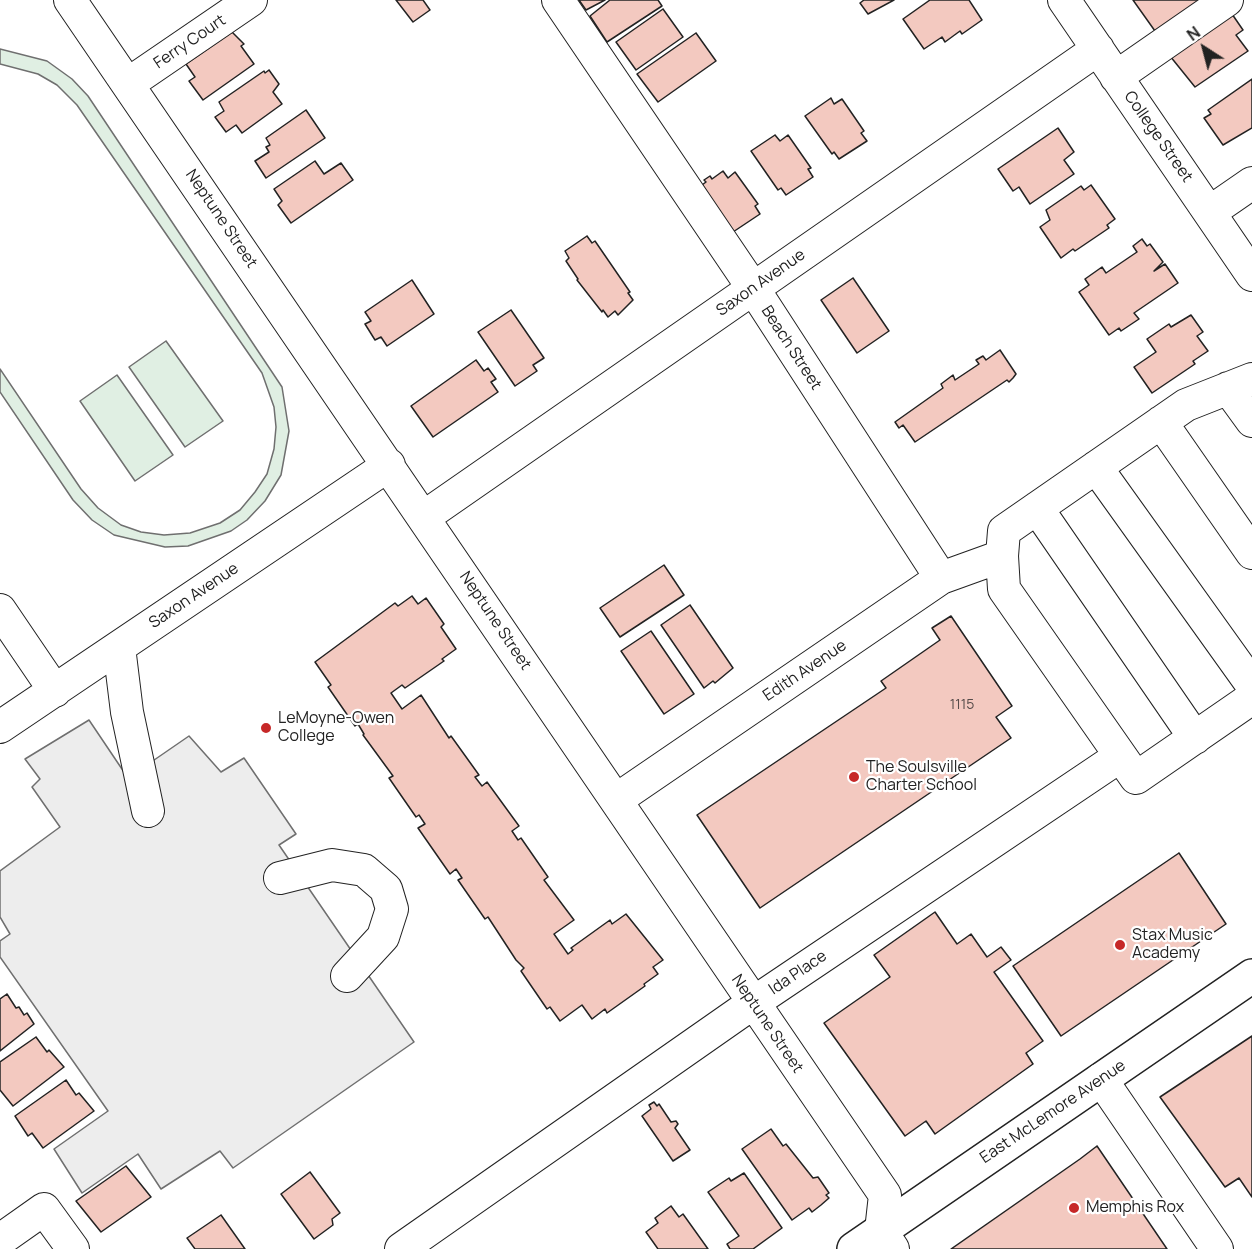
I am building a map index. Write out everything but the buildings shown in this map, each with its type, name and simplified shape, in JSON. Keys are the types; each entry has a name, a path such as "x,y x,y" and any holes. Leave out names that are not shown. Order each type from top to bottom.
{"main road":[{"name":"East McLemore Avenue","path":"854,1249 887,1240 1101,1079 1252,976"}],"street":[{"name":"Neptune Street","path":"70,0 885,1195 887,1240"},
{"name":"Ferry Court","path":"128,84 251,0"},
{"name":"Beach Street","path":"558,0 753,288 941,578"},
{"name":"College Street","path":"1064,0 1252,275"},
{"path":"1116,77 1227,0"},
{"name":"Saxon Avenue","path":"424,517 1098,49"},
{"path":"1210,212 1252,183"},
{"path":"1252,421 1240,384 1186,405 1004,531 1002,556 1004,589 1136,778 1252,698"},
{"path":"1161,422 1252,553"},
{"name":"Saxon Avenue","path":"0,727 389,465"},
{"path":"1096,467 1252,685"},
{"path":"1037,508 1195,738"},
{"name":"Edith Avenue","path":"616,800 941,578 1002,556"},
{"path":"0,610 55,691"},
{"path":"120,647 127,711 148,811"},
{"name":"Ida Place","path":"401,1249 753,1003 1110,763"},
{"path":"280,878 332,866 364,870 386,889 392,909 383,938 347,976"},
{"path":"1101,1079 1217,1249"},
{"path":"0,1240 44,1209 73,1249"}],"green space":[{"path":"0,49 47,61 72,79 88,96 282,387 289,431 281,475 265,501 247,520 231,531 188,546 165,547 114,535 92,520 73,500 0,392 0,369 81,489 98,508 121,525 141,532 164,535 190,533 220,523 240,510 255,492 267,474 274,449 276,427 274,407 262,373 77,105 57,85 38,74 0,64"},
{"path":"166,341 223,421 185,447 129,367"},
{"path":"117,375 173,455 135,481 80,401"}],"shaded area":[{"path":"89,720 128,778 189,736 221,772 244,758 296,834 279,845 414,1042 233,1168 220,1151 161,1189 138,1154 82,1193 54,1149 108,1111 0,957 0,941 10,934 0,917 0,871 60,827 32,787 40,779 25,759"}],"place":[{"name":"LeMoyne-Owen College","path":"266,728"},
{"name":"The Soulsville Charter School","path":"854,777"},
{"name":"Stax Music Academy","path":"1120,945"},
{"name":"Memphis Rox","path":"1074,1208"}]}
